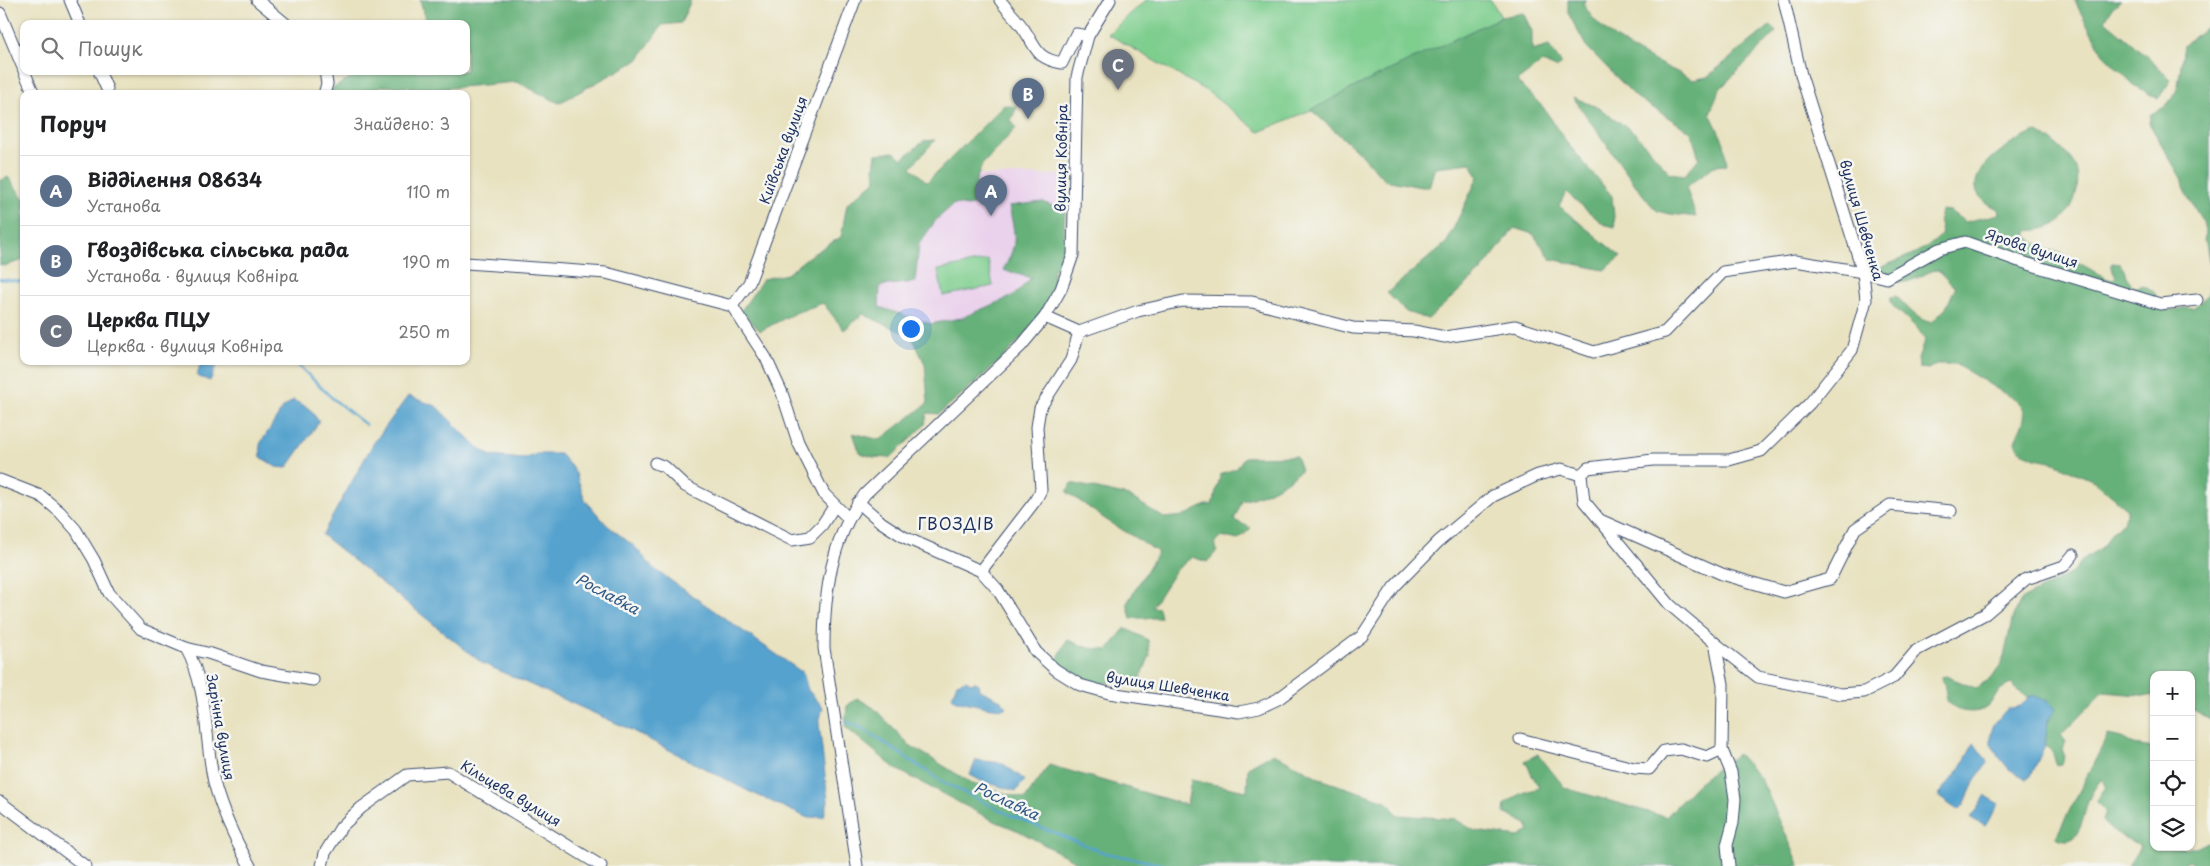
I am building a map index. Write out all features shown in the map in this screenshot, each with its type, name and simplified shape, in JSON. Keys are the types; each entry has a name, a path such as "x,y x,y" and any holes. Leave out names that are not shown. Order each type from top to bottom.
{"street":[{"path":"70,0 78,20"},
{"path":"257,0 281,20"},
{"name":"Київська вулиця","path":"732,306 750,283 854,0"},
{"path":"1000,0 1023,28 1037,53 1047,60 1062,63 1076,34 1088,36"},
{"name":"вулиця Ковніра","path":"857,866 824,648 824,628 833,562 839,539 848,518 858,502 1021,346 1045,317 1061,289 1073,255 1077,77 1088,36 1110,0"},
{"name":"вулиця Шевченка","path":"858,502 881,522 904,537 981,571 998,590 1036,652 1056,670 1080,686 1109,693 1239,712 1259,708 1278,699 1362,636 1394,586 1438,542 1493,496 1538,475 1561,470 1581,475 1588,468 1652,460 1729,460 1760,452 1810,403 1852,350 1866,300 1863,272 1802,75 1784,0"},
{"path":"0,13 20,61"},
{"path":"26,75 32,90"},
{"path":"101,75 107,89"},
{"path":"325,90 327,84 326,75"},
{"name":"Ярова вулиця","path":"1079,332 1138,311 1183,301 1252,302 1354,328 1414,331 1445,337 1515,326 1594,352 1665,332 1724,272 1794,261 1863,272 1887,278 1939,249 1964,242 2019,261 2160,304 2197,300"},
{"path":"470,263 606,274 732,306 766,358 782,393 798,442 824,494 848,518"},
{"path":"981,571 1035,501 1041,490 1037,427 1040,408 1071,360 1079,332 1045,317"},
{"path":"655,463 665,467 685,486 792,540 810,537 822,525 835,505"},
{"path":"1581,475 1584,501 1598,519 1670,605 1714,643 1758,677 1840,694 1864,692 1894,677 1917,650 1985,614 2026,579 2064,566 2073,554"},
{"name":"Зарічна вулиця","path":"0,480 41,496 60,512 76,530 109,593 141,629 186,648 211,654 261,671 313,680"},
{"path":"1598,519 1722,574 1784,592 1830,579 1855,529 1890,505 1951,511"},
{"path":"1714,643 1723,684 1722,750 1732,772 1735,799 1733,823 1727,845 1729,866"},
{"name":"Зарічна вулиця","path":"186,648 194,663 203,696 214,782 233,836 250,866"},
{"path":"1520,739 1634,768 1649,769 1664,751 1681,749 1707,757 1722,750"},
{"name":"Кільцева вулиця","path":"322,866 326,853 341,827 361,808 407,775 448,772 601,866"},
{"path":"0,802 86,866"}],"shaded area":[{"path":"957,175 1066,175 1037,306 913,332 844,299"}],"green space":[{"path":"420,0 691,0 681,23 662,25 638,60 559,103 517,82 438,89 382,86 375,90 330,90 355,75 470,75 470,20 426,20"},
{"path":"1146,0 1491,0 1501,17 1311,110 1259,132 1208,92 1108,34"},
{"path":"1568,0 1587,0 1583,3 1592,16 1617,39 1632,49 1693,80 1707,77 1771,25 1776,32 1720,89 1710,113 1724,143 1727,165 1714,166 1686,187 1696,217 1658,211 1652,206 1573,97 1599,108 1635,133 1670,173 1685,175 1699,158 1691,132 1636,97 1586,46 1568,13"},
{"path":"2074,0 2121,0 2112,8 2105,21 2141,51 2171,80 2158,99 2133,84 2103,54"},
{"path":"1523,13 1532,31 1532,51 1549,46 1562,64 1556,68 1542,62 1517,81 1543,107 1568,144 1612,196 1615,227 1603,224 1566,192 1559,206 1621,257 1604,270 1551,259 1533,234 1514,228 1481,271 1428,319 1406,312 1387,293 1447,242 1478,177 1471,163 1435,167 1429,187 1385,180 1360,153 1311,110 1501,17"},
{"path":"2210,24 2210,267 2206,242 2204,241 2203,222 2188,197 2181,178 2149,123 2151,114 2165,107 2177,92 2184,45"},
{"path":"1004,105 1017,107 1011,120 1016,128 982,165 975,183 993,183 991,199 968,206 954,204 936,220 919,244 915,282 880,286 879,307 931,324 961,318 1013,296 1031,278 1003,270 1014,245 1014,232 1009,206 1043,202 1065,211 1064,232 1068,250 1063,260 1053,271 1053,290 1047,305 1022,339 939,414 927,413 925,425 890,458 873,457 860,453 853,433 880,440 928,403 925,364 912,337 863,314 844,330 823,303 795,313 760,331 741,311 763,279 787,274 808,257 841,237 847,204 876,180 874,169 876,154 894,152 902,159 924,141 935,140 911,167 927,182"},
{"path":"2037,132 2042,134 2065,152 2076,168 2078,184 2074,200 2066,215 2054,225 2027,231 2027,236 2043,248 2063,254 2108,279 2113,280 2116,276 2111,268 2111,263 2120,264 2133,288 2143,285 2149,289 2156,295 2159,304 2166,310 2194,308 2208,295 2210,279 2210,720 2195,711 2195,671 2150,671 2150,696 2103,692 2061,735 2066,742 2062,749 2065,757 2062,764 2057,765 2052,752 2045,745 2047,725 2052,712 2031,695 2027,698 2011,684 2001,690 1983,710 1961,711 1955,709 1948,702 1941,677 1946,676 1975,688 1992,678 2004,657 2013,616 2022,599 2074,572 2082,560 2104,546 2112,532 2123,522 2127,509 2094,481 2050,461 2035,458 2022,452 2015,443 2024,420 2024,411 2015,400 1956,364 1937,364 1928,369 1919,368 1918,358 1925,340 1918,329 1893,306 1890,302 1891,297 1896,296 1917,316 1932,322 1946,308 1956,286 1951,284 1938,270 1909,281 1897,282 1880,273 1878,268 1923,249 1938,238 1942,233 1939,220 1941,210 1950,211 1965,222 1999,214 1998,209 1981,198 1976,188 1977,177 1993,157 2028,135"},
{"path":"8,177 20,194 20,261 4,266 0,265 0,181"},
{"path":"988,260 993,286 943,296 938,270"},
{"path":"1296,456 1301,470 1273,489 1242,501 1234,520 1251,528 1238,540 1221,536 1215,542 1217,551 1207,562 1192,557 1176,570 1152,607 1159,608 1161,618 1131,618 1127,603 1158,552 1105,519 1067,492 1071,483 1129,496 1164,518 1184,516 1206,505 1212,505 1221,474 1237,468 1244,457"},
{"path":"1125,628 1148,640 1150,655 1140,680 1094,684 1055,664 1067,640 1089,648 1108,650"},
{"path":"857,698 874,708 908,744 973,784 1025,799 1049,765 1187,805 1191,780 1247,791 1248,767 1273,753 1323,780 1386,801 1398,815 1455,819 1475,831 1519,837 1529,831 1527,824 1504,813 1505,804 1520,794 1539,788 1525,761 1538,754 1565,788 1666,817 1700,781 1738,754 1761,779 1800,866 1084,866 896,769 845,727 847,706"},
{"path":"2108,735 2122,738 2134,745 2150,747 2150,851 2195,851 2195,848 2210,841 2210,866 2195,866 2188,861 2182,866 2128,866 2140,847 2105,825 2103,821 2106,812 2097,800 2106,788 2102,779 2090,796 2083,821 2076,835 2071,839 2064,840 2056,837"}],"water":[{"path":"200,365 216,366 210,381 197,376"},
{"path":"408,396 436,406 476,446 491,456 523,459 537,454 560,454 575,471 585,500 607,525 635,547 653,568 803,673 808,690 823,707 819,723 828,801 824,816 808,818 748,791 627,728 482,663 322,535 373,444"},
{"path":"293,400 310,409 319,422 287,468 276,467 261,457 260,444 283,408"},
{"path":"966,680 971,683 976,682 980,685 978,689 1001,700 1007,707 997,709 956,701 952,697 957,683"},
{"path":"2031,695 2049,702 2056,709 2048,720 2045,745 2031,776 2027,779 2009,769 1999,757 1991,744 1991,733 1994,724 2007,709 2021,706"},
{"path":"1974,743 1988,763 1976,778 1964,805 1956,809 1939,797 1940,792 1960,769"},
{"path":"976,760 1002,763 1025,780 1016,791 981,781 970,775"},
{"path":"1985,796 1999,804 1985,826 1971,818"}],"waterway":[{"name":"Рославка","path":"0,279 20,282"},
{"name":"Рославка","path":"298,365 332,398 366,425"},
{"name":"Рославка","path":"847,722 862,728 943,782 1010,815 1105,853 1171,866"}],"place":[{"name":"Церква ПЦУ","path":"1118,90"},
{"name":"Гвоздівська сільська рада","path":"1028,119"},
{"name":"Відділення 08634","path":"991,216"}],"district":[{"name":"ГВОЗДІВ","path":"956,523"}]}
